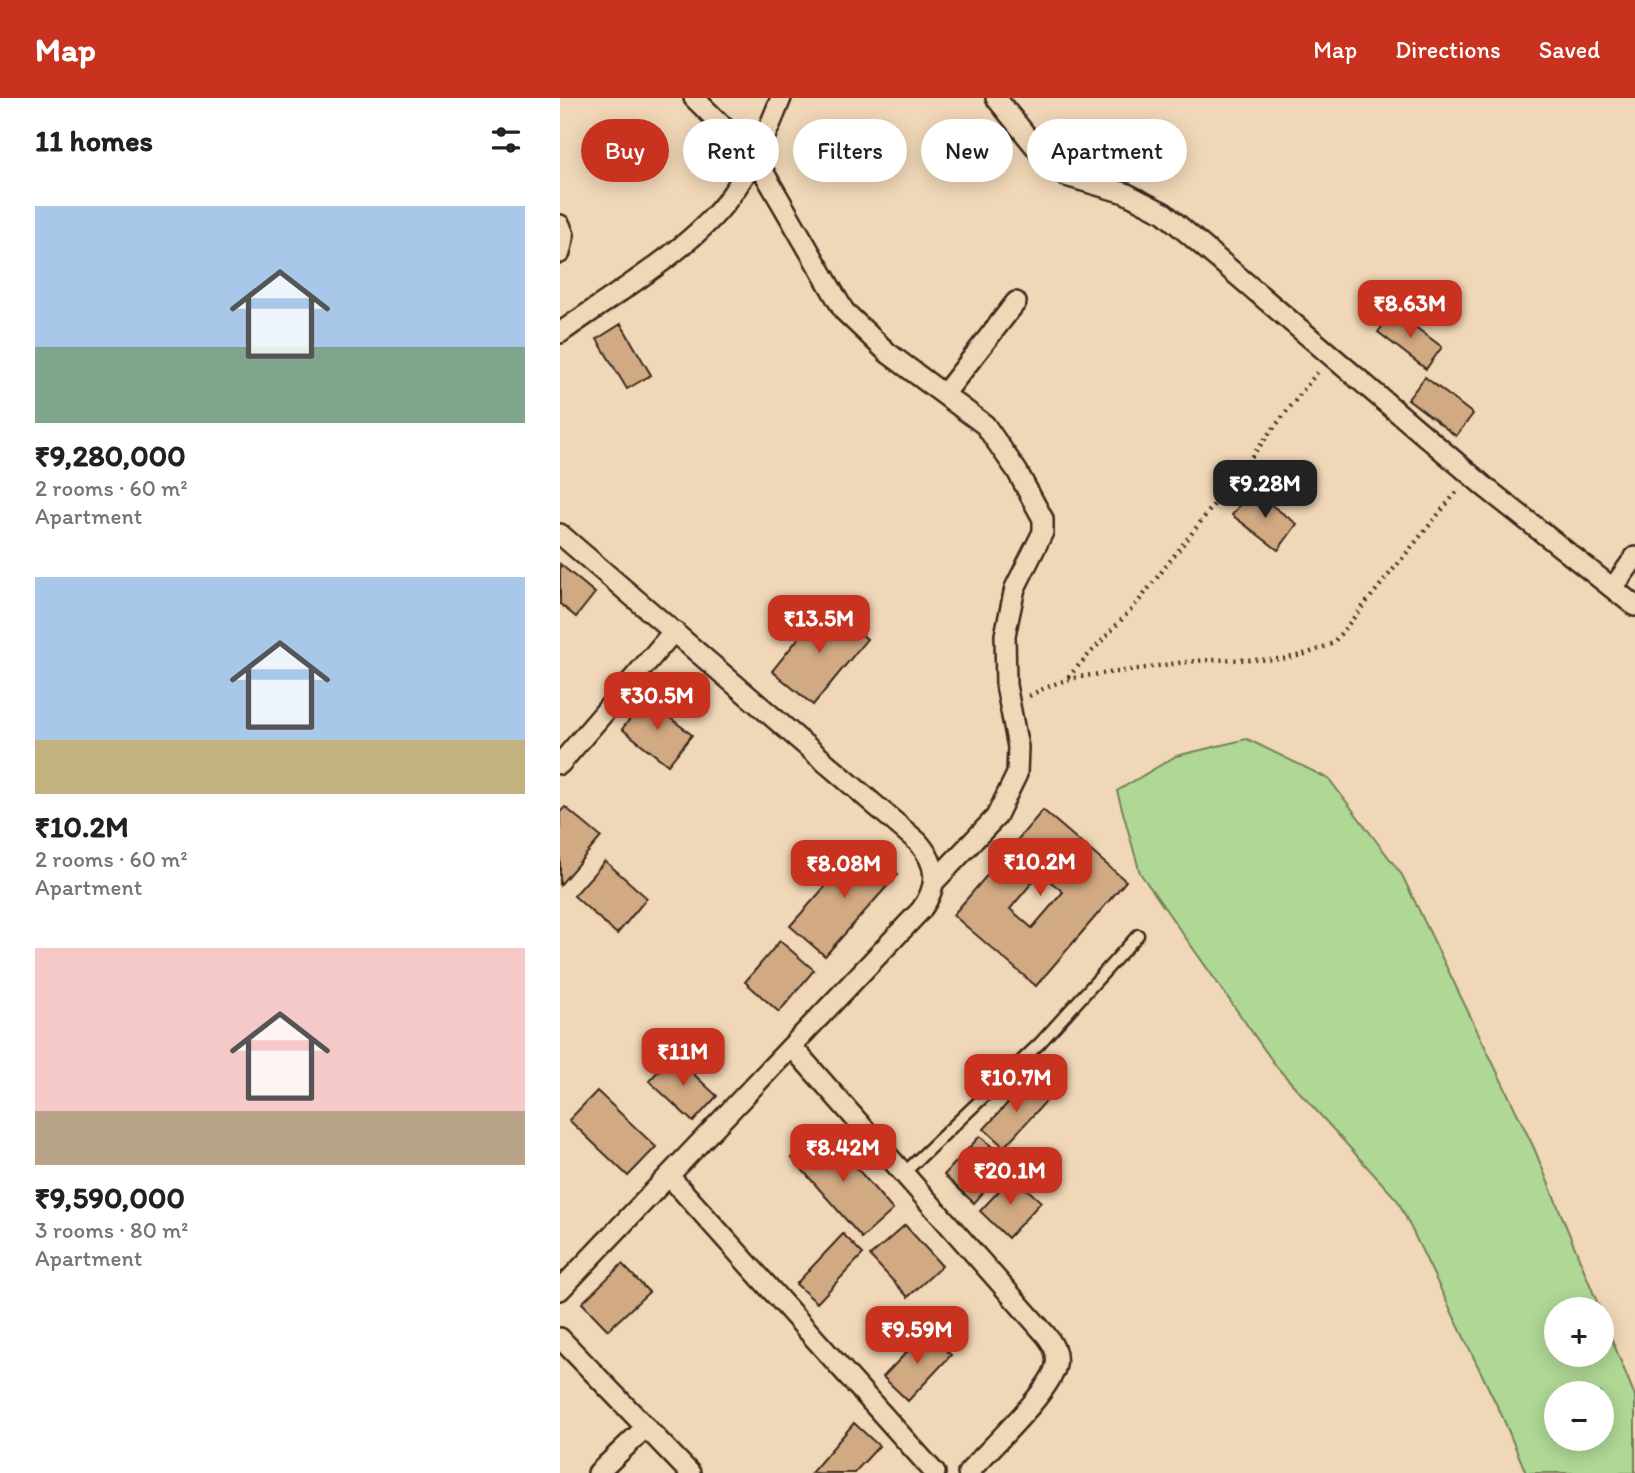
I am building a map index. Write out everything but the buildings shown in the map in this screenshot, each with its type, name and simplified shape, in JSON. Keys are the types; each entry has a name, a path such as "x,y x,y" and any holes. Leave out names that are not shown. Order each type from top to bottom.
{"street":[{"path":"694,98 715,119"},
{"path":"773,119 782,98"},
{"path":"996,98 1051,166 1066,176 1125,193 1164,213 1471,475 1635,606"},
{"path":"560,333 701,228 728,201 741,182"},
{"path":"769,182 844,311 888,353 985,425 997,439 1043,519 1043,533 1015,588 1009,609 1004,656 1018,747 1017,774 996,817 935,881"},
{"path":"560,225 564,235 560,253"},
{"path":"945,393 1016,302"},
{"path":"560,534 918,842 933,864 935,881 933,890 920,910 793,1048 560,1290"},
{"path":"1612,588 1635,557"},
{"path":"560,764 674,631"},
{"path":"793,1048 1046,1335 1056,1353 1055,1369 1045,1387 968,1473"},
{"path":"670,1177 934,1473"},
{"path":"560,1338 691,1473"},
{"path":"598,1473 646,1427"}],"lane":[{"path":"904,1173 1040,1043 1138,935"}],"path":[{"path":"1068,677 1139,602 1330,355"},
{"path":"1011,706 1068,677 1175,661 1273,662 1313,653 1333,643 1471,475"}],"green space":[{"path":"1247,739 1329,779 1402,875 1534,1148 1595,1297 1544,1297 1544,1367 1614,1367 1614,1345 1635,1396 1635,1473 1526,1473 1503,1418 1398,1201 1276,1066 1140,873 1117,791 1176,756"}]}
